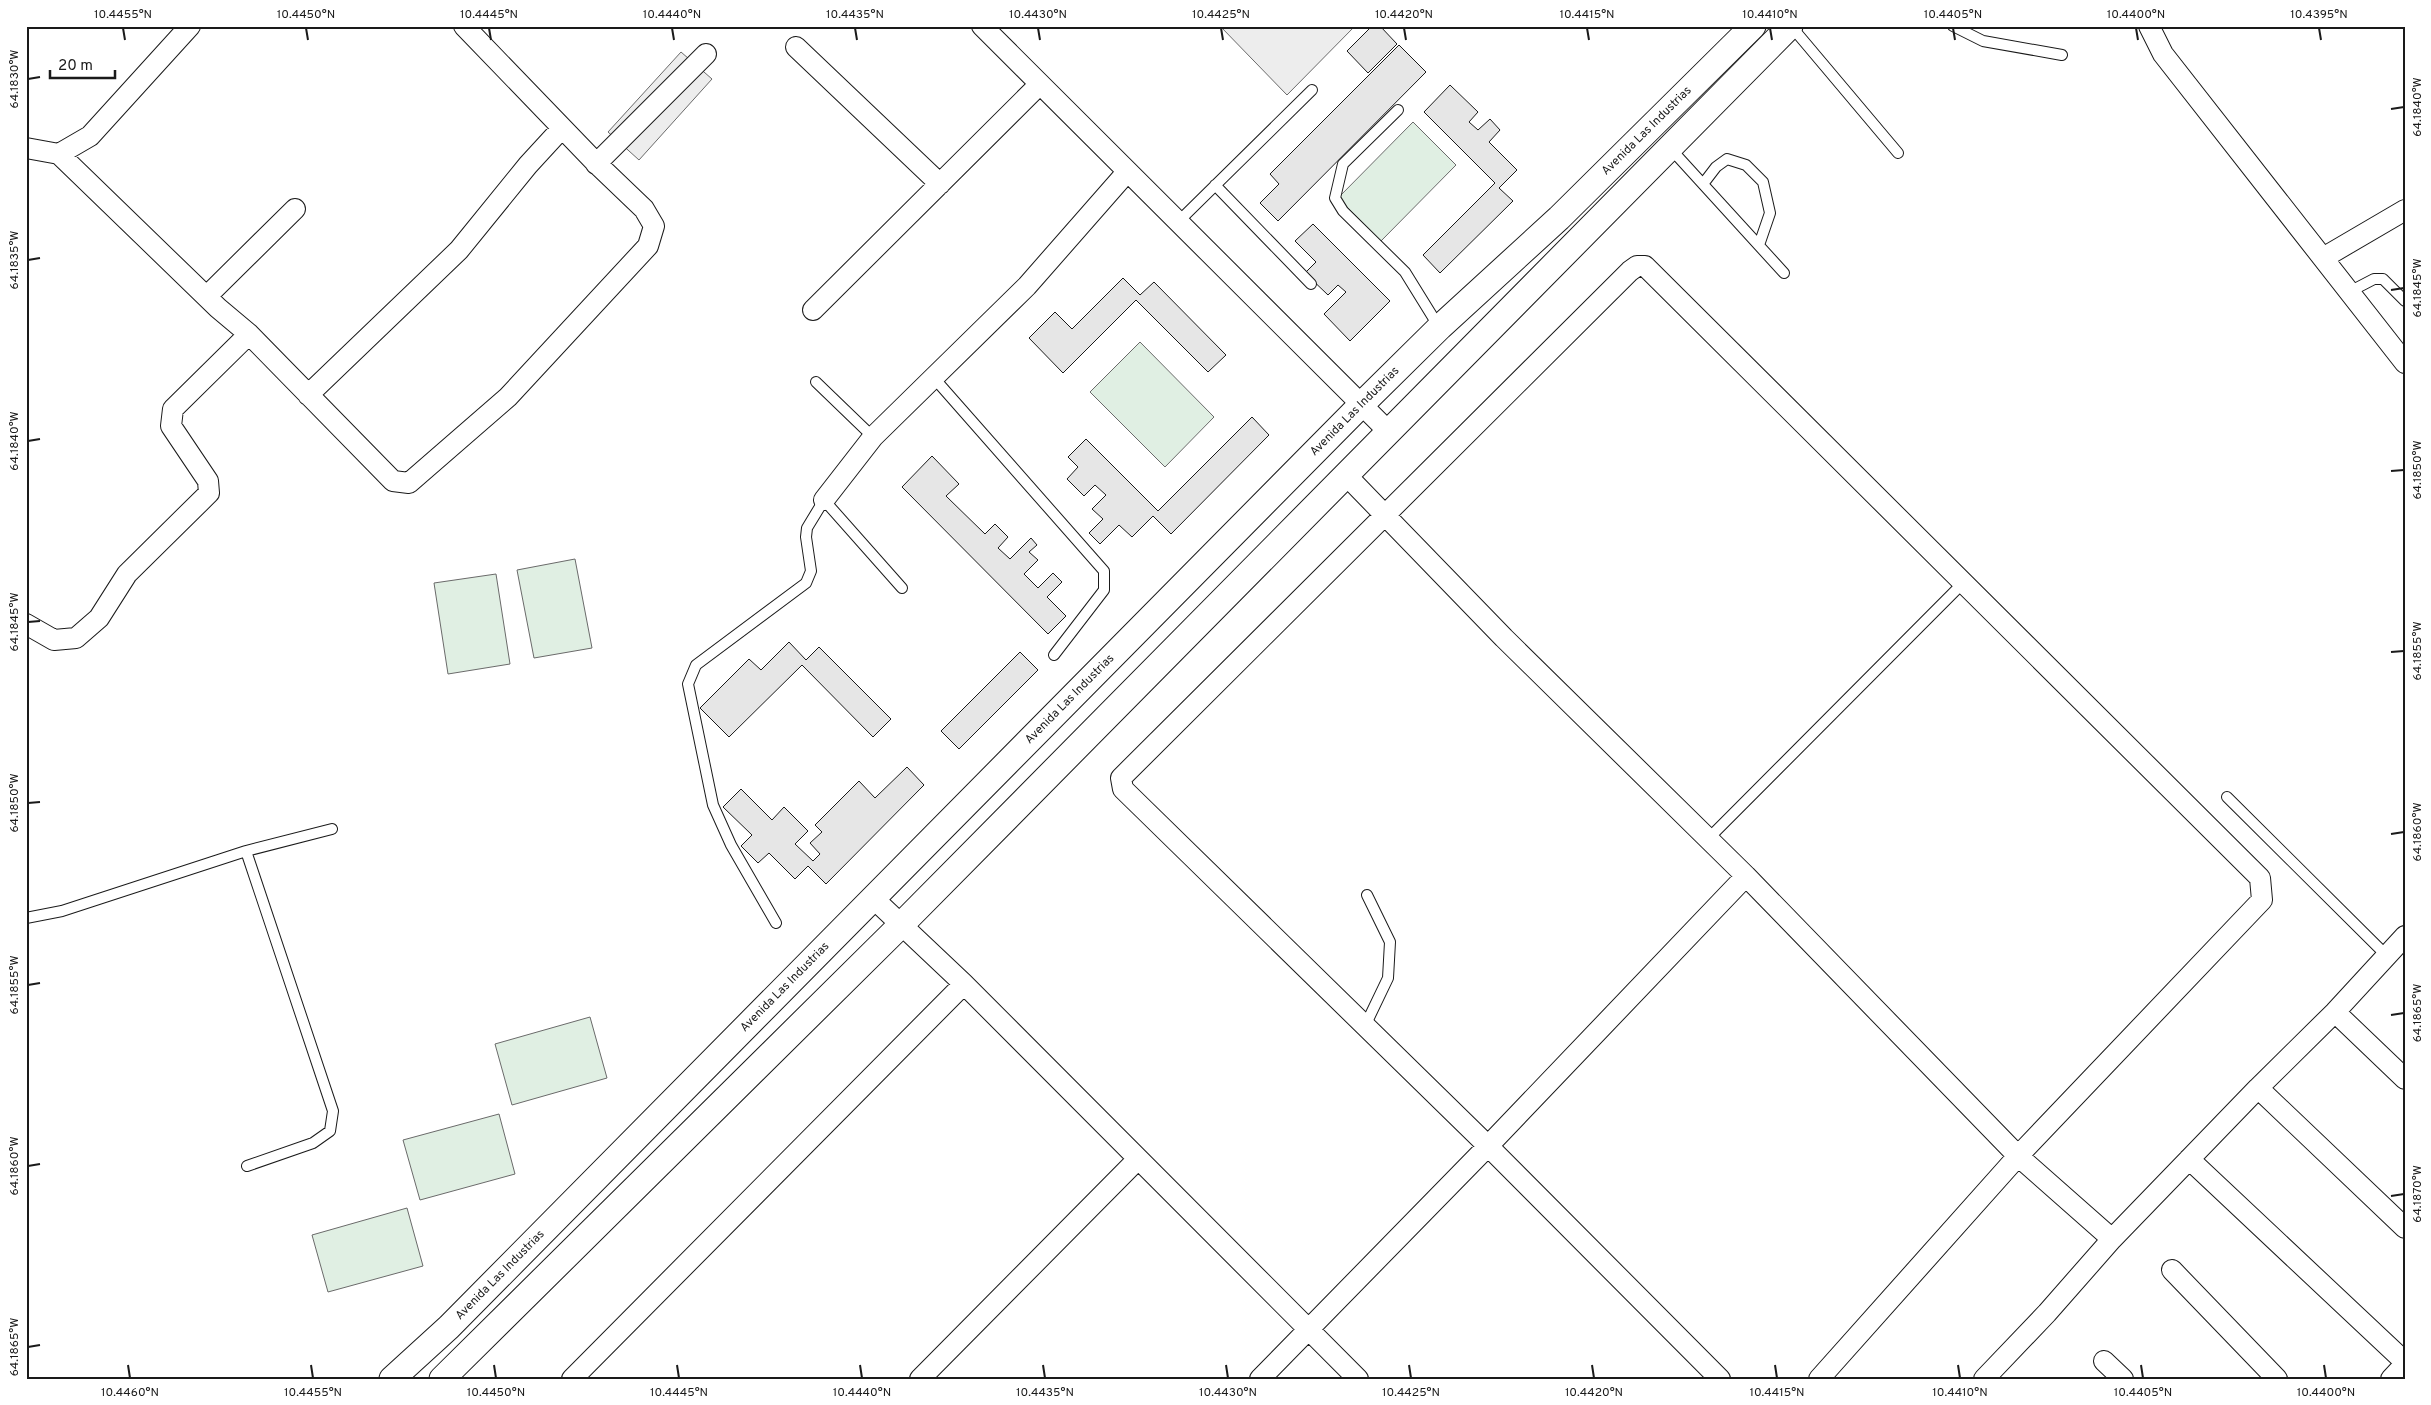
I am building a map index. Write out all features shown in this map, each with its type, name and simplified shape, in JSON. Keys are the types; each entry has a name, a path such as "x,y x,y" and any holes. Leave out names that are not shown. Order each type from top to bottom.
{"street":[{"path":"59,154 90,136 190,26"},
{"path":"26,148 59,154 206,296 249,334 393,481 409,483 508,397 648,246 654,226 644,209 596,164 464,26"},
{"path":"982,26 1389,432"},
{"name":"Avenida Las Industrias","path":"392,1379 449,1327 1362,404 1440,328 1559,218 1754,26"},
{"path":"442,1379 901,925 1791,26"},
{"path":"2149,26 2163,54 2405,363"},
{"path":"796,47 940,184"},
{"path":"596,164 706,54"},
{"path":"814,310 1040,84"},
{"path":"308,395 459,250 528,165 562,128"},
{"path":"824,500 873,437 1027,286 1127,172"},
{"path":"206,296 295,209"},
{"path":"2323,258 2405,210"},
{"path":"1720,1379 1488,1146 1123,789 1121,778 1637,266 1645,266 1962,584 2260,878 2262,900 2018,1156 1819,1379"},
{"path":"26,624 54,640 76,638 99,618 127,574 209,492 208,481 171,426 173,409 249,334"},
{"path":"1346,475 1384,516 1746,876 2018,1156 2112,1239"},
{"path":"1260,1379 1488,1146 1746,876"},
{"path":"873,898 964,984 1137,1160 1358,1379"},
{"path":"1984,1379 2047,1313 2112,1239 2258,1088 2335,1012 2405,936"},
{"path":"572,1379 964,984"},
{"path":"2335,1012 2405,1079"},
{"path":"2258,1088 2405,1228"},
{"path":"2189,1159 2405,1363 2391,1379"},
{"path":"920,1379 1137,1160"},
{"path":"2172,1270 2277,1379"},
{"path":"2104,1361 2123,1379"}],"lane":[{"path":"1791,26 1898,153"},
{"path":"1953,26 1983,41 2062,55"},
{"path":"1178,222 1312,90"},
{"path":"1398,110 1343,164 1335,198 1343,211 1405,272 1440,328"},
{"path":"1670,148 1784,273"},
{"path":"1703,184 1716,167 1727,159 1746,164 1764,182 1770,213 1759,245"},
{"path":"1215,185 1311,284"},
{"path":"2349,292 2374,280 2383,279 2405,301"},
{"path":"934,378 1104,571 1104,590 1054,655"},
{"path":"816,382 873,437"},
{"path":"776,923 730,845 713,805 688,684 696,665 806,583 811,570 806,537 807,528 824,500 902,588"},
{"path":"1708,839 1962,584"},
{"path":"2227,797 2386,955"},
{"path":"26,918 62,911 246,851 332,829"},
{"path":"246,851 333,1110 330,1131 313,1143 247,1166"},
{"path":"1365,1026 1388,978 1390,942 1367,895"}],"green space":[{"path":"1413,122 1456,165 1381,241 1338,198"},
{"path":"1140,342 1214,417 1165,467 1090,392"},
{"path":"575,559 592,648 534,658 517,570"},
{"path":"496,574 510,664 448,674 434,583"},
{"path":"590,1017 607,1078 512,1105 495,1044"},
{"path":"499,1114 515,1174 420,1200 403,1140"},
{"path":"407,1208 423,1266 328,1292 312,1235"}],"shaded area":[{"path":"1220,26 1355,26 1287,95"},
{"path":"681,52 712,79 639,160 608,132"}],"building":[{"path":"1372,26 1380,26 1397,44 1368,73 1347,51"},
{"path":"1399,45 1426,72 1278,221 1260,203 1279,184 1270,174"},
{"path":"1450,85 1478,112 1469,122 1478,130 1490,119 1500,130 1489,142 1517,170 1499,188 1513,201 1440,273 1423,255 1495,183 1424,112"},
{"path":"1313,224 1390,301 1350,341 1324,314 1346,292 1338,285 1328,295 1305,273 1316,262 1295,241"},
{"path":"1123,278 1140,295 1154,282 1226,355 1208,372 1136,300 1063,373 1029,338 1055,312 1072,329"},
{"path":"1252,417 1269,435 1171,534 1153,516 1132,537 1119,525 1100,544 1089,533 1103,519 1092,509 1106,495 1095,485 1084,496 1067,479 1078,467 1068,457 1086,439 1158,511"},
{"path":"932,456 959,484 946,496 985,534 995,524 1008,537 998,548 1010,559 1031,538 1037,545 1029,552 1038,560 1024,574 1038,588 1053,573 1062,582 1047,597 1066,616 1048,634 902,487"},
{"path":"789,642 806,660 819,647 891,719 873,737 802,665 729,737 700,708 749,659 761,670"},
{"path":"1020,652 1038,670 959,749 941,731"},
{"path":"907,767 924,785 826,884 808,866 795,879 769,853 758,863 741,846 752,835 723,807 741,789 772,820 784,807 808,831 795,844 813,861 820,854 810,843 822,832 815,825 859,781 875,798"}]}
